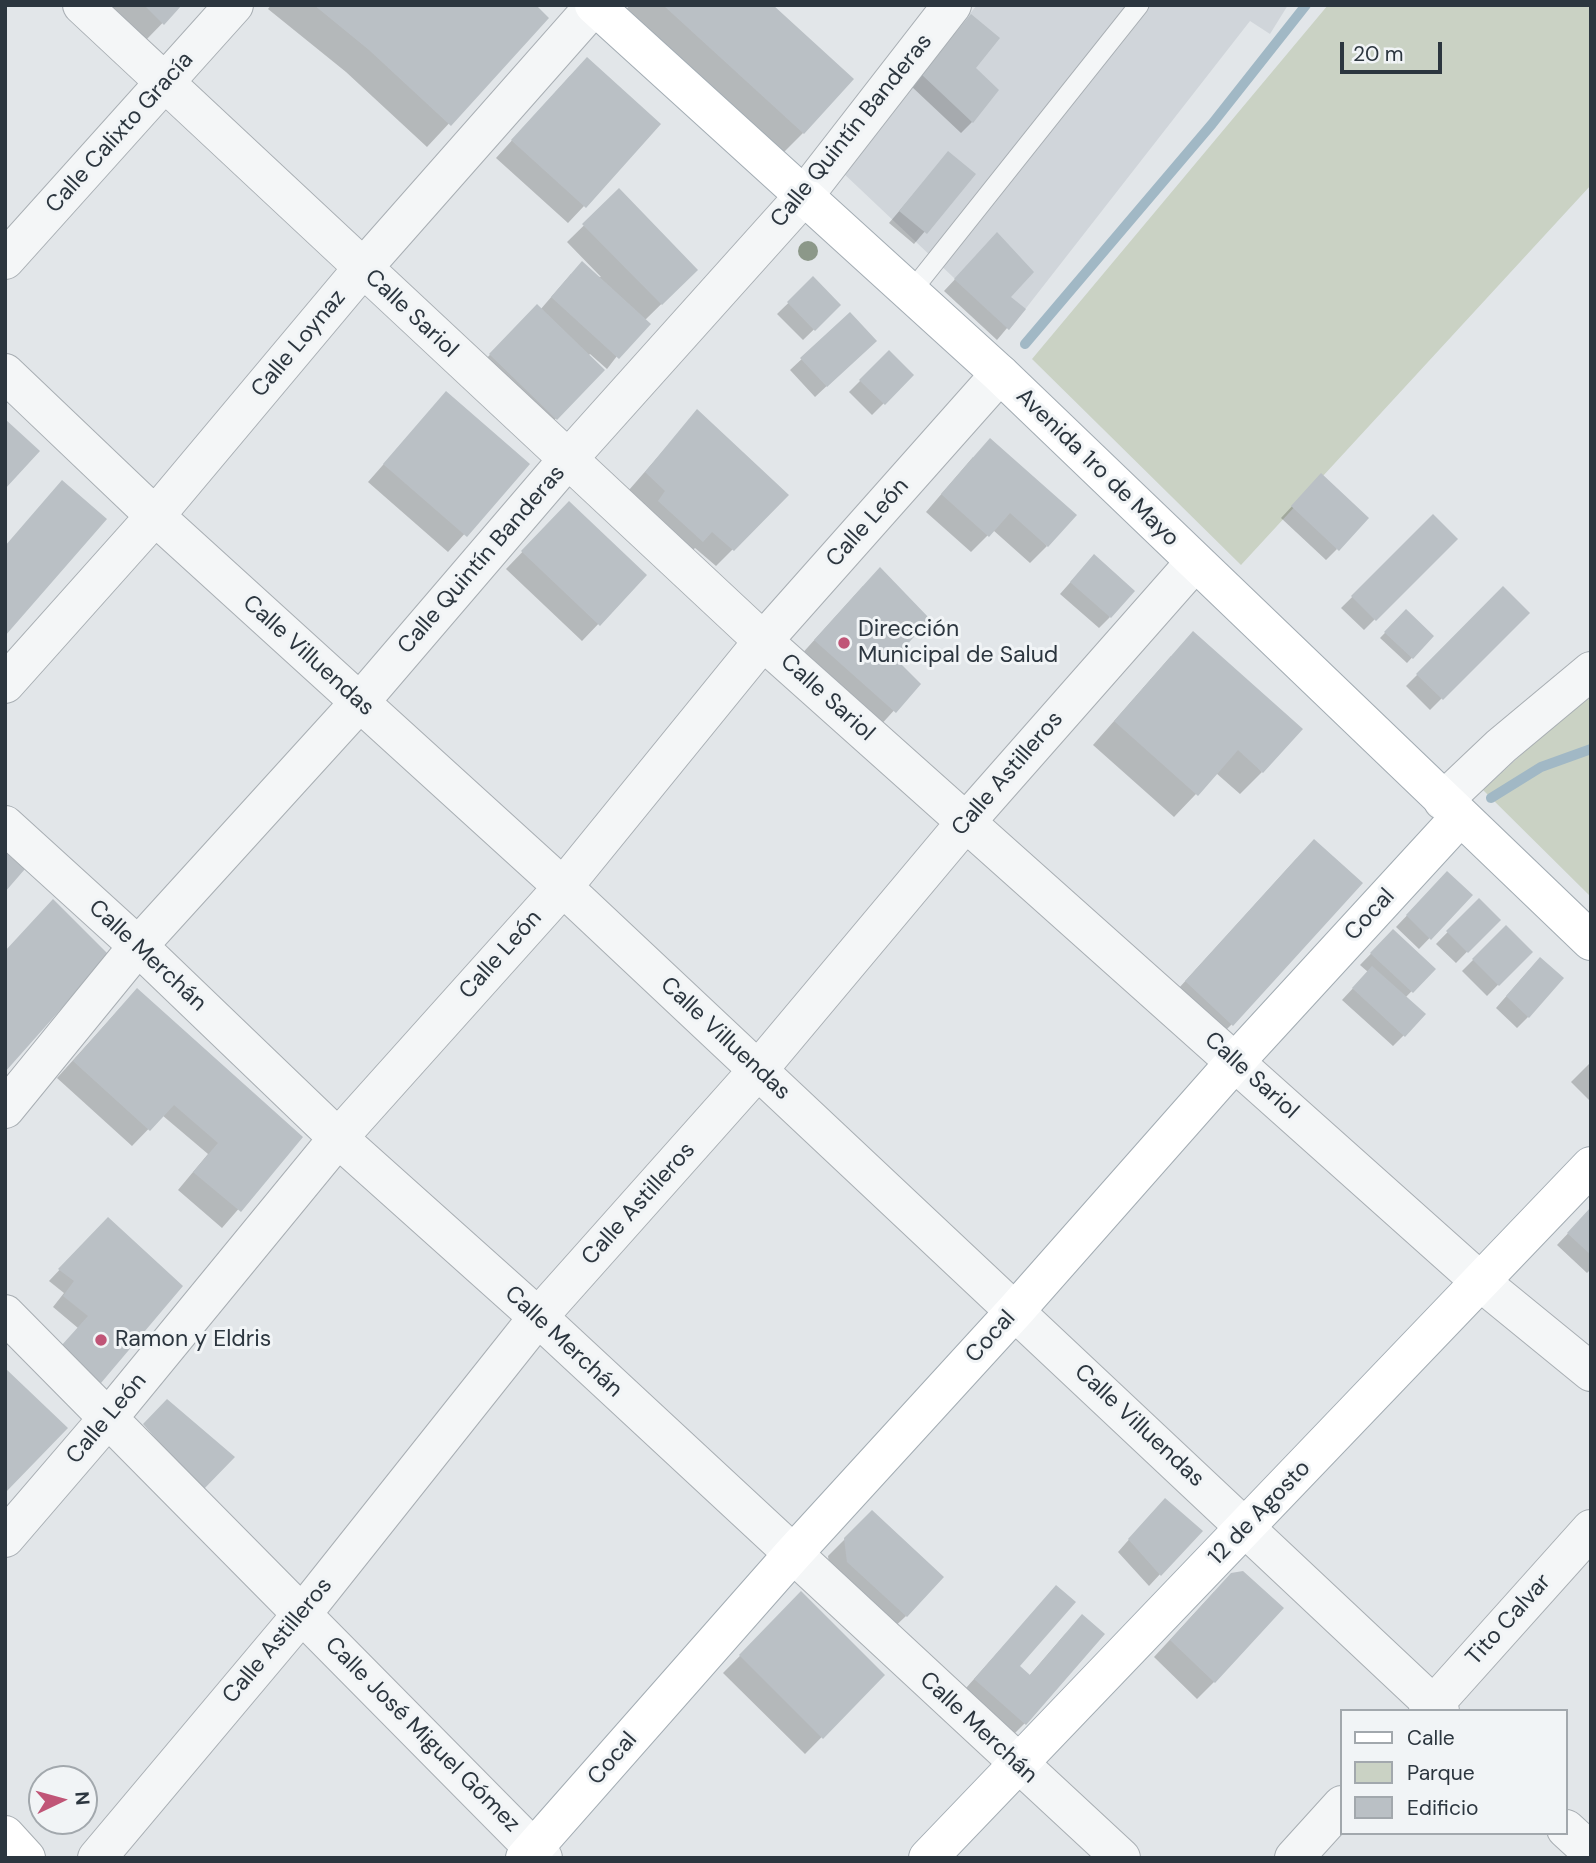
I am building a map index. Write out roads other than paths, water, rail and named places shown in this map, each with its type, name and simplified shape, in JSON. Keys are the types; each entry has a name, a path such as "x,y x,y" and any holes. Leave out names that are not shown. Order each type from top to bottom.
{"main road":[{"name":"Avenida 1ro de Mayo","path":"594,6 1000,374 1591,941"},
{"name":"Cocal","path":"534,1855 792,1555 1016,1310 1235,1062 1451,809"},
{"name":"12 de Agosto","path":"928,1858 1482,1283 1591,1166"},
{"path":"5,1835 26,1858"}],"street":[{"name":"Calle Sariol","path":"82,5 362,269 764,641 1482,1283 1591,1372"},
{"name":"Calle Calixto Gracía","path":"5,260 166,84 234,5"},
{"name":"Calle Quintín Banderas","path":"5,1109 138,946 359,703 568,459 803,197 952,5"},
{"name":"Calle Loynaz","path":"5,684 155,516 362,269 594,6"},
{"name":"Calle Villuendas","path":"5,373 155,516 563,887 1016,1310 1434,1709"},
{"name":"Calle León","path":"5,1538 110,1417 338,1138 563,887 764,641 1000,374"},
{"name":"Calle Astilleros","path":"97,1858 302,1614 538,1317 758,1070 965,823 1195,562"},
{"name":"Cocal","path":"1451,809 1501,746 1591,671"},
{"name":"Calle Merchán","path":"5,825 138,946 338,1138 538,1317 1121,1858"},
{"name":"Calle José Miguel Gómez","path":"5,1314 110,1417 534,1855"},
{"name":"Tito Calvar","path":"1434,1709 1591,1529"},
{"path":"1294,1858 1340,1807"},
{"path":"1568,1831 1591,1852"}],"lane":[{"path":"910,293 1139,5"}],"waterway":[{"path":"1025,344 1212,124 1306,5"},
{"path":"1491,798 1541,767 1591,749"}],"place":[{"name":"Dirección Municipal de Salud","path":"844,643"},
{"name":"Ramon y Eldris","path":"101,1340"}]}
